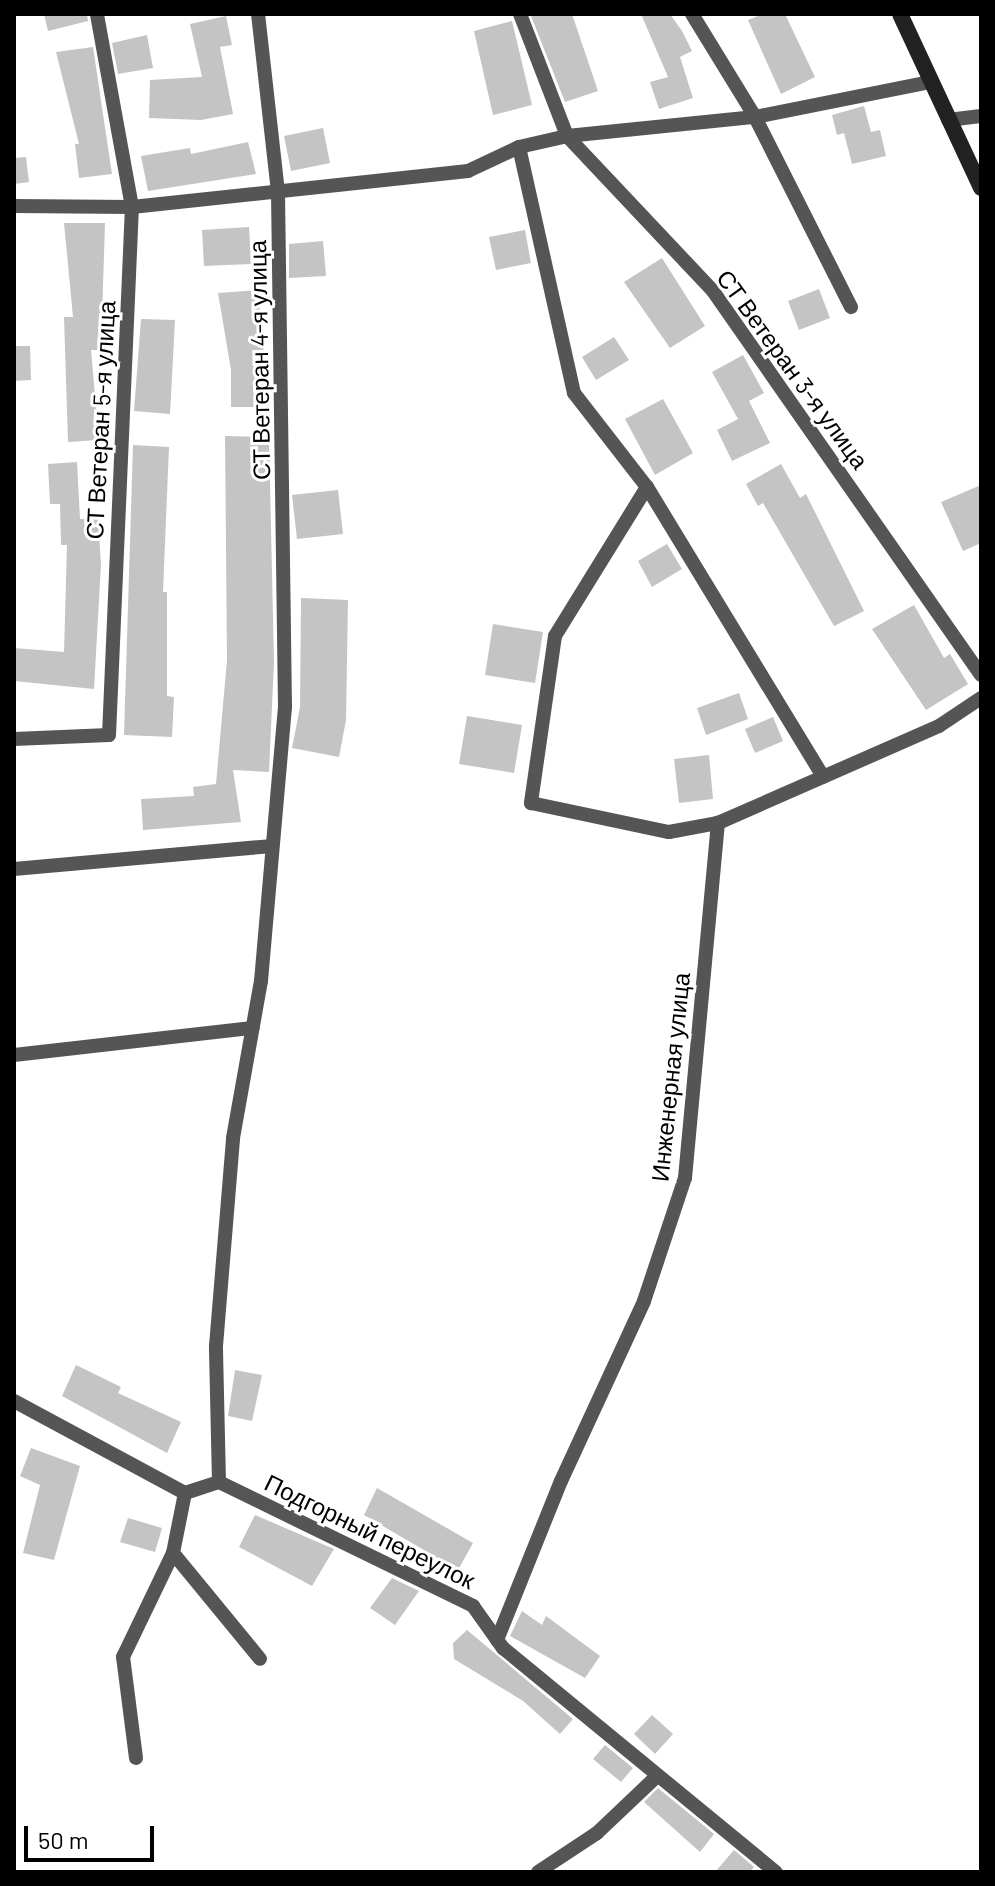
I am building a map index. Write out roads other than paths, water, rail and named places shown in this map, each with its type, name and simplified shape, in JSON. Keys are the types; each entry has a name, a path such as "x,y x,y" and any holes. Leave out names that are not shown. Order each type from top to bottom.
{"main road":[{"path":"900,14 981,188"}],"street":[{"name":"СТ Ветеран 5-я улица","path":"14,739 109,735 132,207 97,14"},
{"name":"СТ Ветеран 4-я улица","path":"219,1482 216,1346 233,1138 252,1028 285,707 278,192 258,14"},
{"name":"СТ Ветеран 3-я улица","path":"520,14 567,136 713,291 981,675"},
{"path":"692,14 755,117 851,307"},
{"path":"14,206 132,207 468,171 519,147 567,136 755,117 930,82"},
{"path":"948,120 981,116"},
{"path":"519,147 574,393 647,487 823,777"},
{"path":"647,487 555,636 531,803 669,832 718,823 939,726 981,698"},
{"name":"Инженерная улица","path":"497,1640 561,1481 644,1301 685,1178 718,823"},
{"path":"14,869 270,846"},
{"path":"14,1055 252,1028"},
{"path":"14,1401 185,1493 219,1482"},
{"name":"Подгорный переулок","path":"219,1482 473,1606 497,1640 776,1872"},
{"path":"136,1758 123,1657 173,1553 185,1493"},
{"path":"173,1553 260,1659"},
{"path":"538,1872 597,1833 657,1776"}]}
